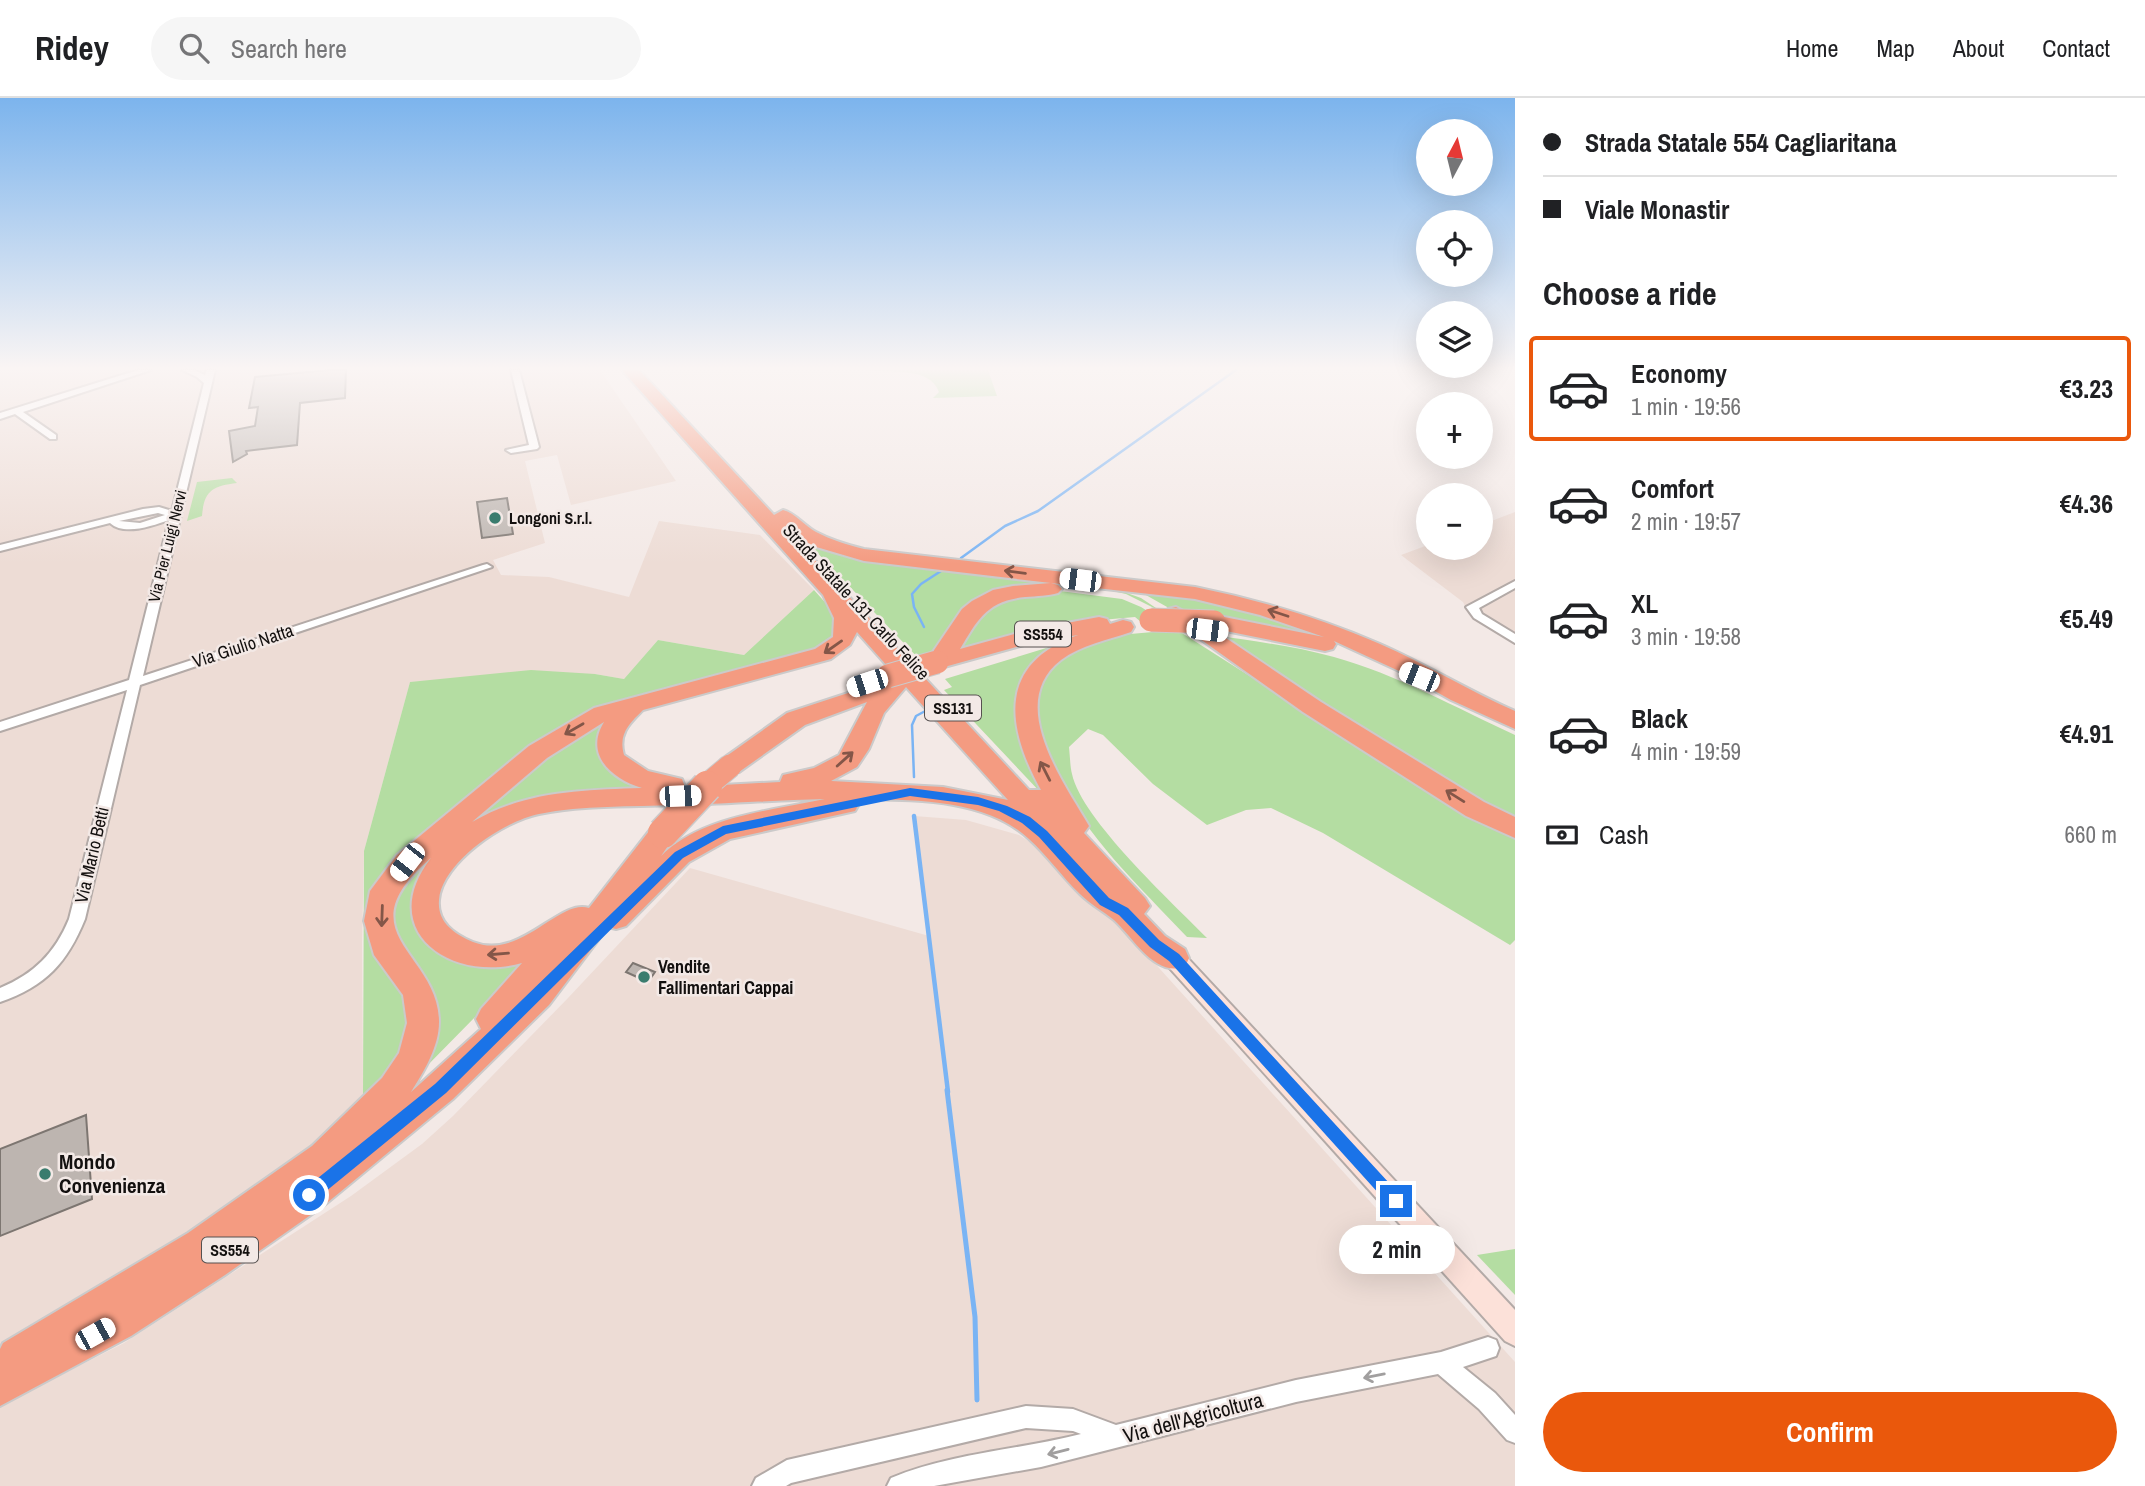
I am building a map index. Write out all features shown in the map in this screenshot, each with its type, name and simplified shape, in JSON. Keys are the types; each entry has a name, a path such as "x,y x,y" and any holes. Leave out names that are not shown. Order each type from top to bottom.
{"highway":[{"name":"Strada Statale 131 Carlo Felice","path":"689,435 1130,910"},
{"name":"Strada Statale 131 Carlo Felice","path":"703,435 1130,910 1154,944 1174,958"},
{"path":"770,509 778,511 805,536 845,550 1195,593 1274,611 1439,681 1474,701"},
{"path":"1107,583 1152,600 1173,612 1312,707"},
{"path":"319,1163 394,1089 414,1058 423,1023 418,992 385,946 380,921 384,891 407,862 538,752 603,713 810,658 840,645 847,635 848,624 831,589"},
{"path":"944,664 974,608 989,597 1019,590 1104,592 1139,603 1475,809 1515,828"},
{"name":"SS554","path":"0,1365 201,1247 319,1163 419,1084 490,1021 657,830 694,797 723,764 796,719 944,664 1079,626 1156,623 1217,627 1336,648 1391,666 1515,721"},
{"name":"SS554","path":"944,664 1077,632 1156,623"},
{"path":"580,916 551,938 532,948 480,956 442,940 425,920 424,890 437,868 455,848 488,825 533,806 602,799 910,792 978,801 1003,808 1026,820 1043,834 1104,901 1130,910 1131,891 1089,845 1063,805 1032,745 1023,709 1030,681 1046,660 1078,643 1123,627"},
{"name":"SS554","path":"1217,627 1347,658 1427,690 1515,730"},
{"path":"637,702 621,717 611,734 610,747 615,761 629,775 649,783 674,785 782,782 820,776 848,761 873,710 897,680"},
{"path":"538,996 679,855 723,831 910,792"},
{"name":"SS554","path":"0,1385 117,1322 212,1262 309,1195 441,1088 538,996 657,830"}],"main road":[{"path":"1174,958 1515,1331"}],"street":[{"name":"Via Pier Luigi Nervi","path":"133,682 175,515 171,496 191,435"},
{"path":"511,450 534,447 531,435"},
{"path":"143,512 171,496"},
{"path":"0,548 104,524 143,512 159,510 175,515"},
{"path":"141,526 175,515"},
{"path":"104,524 141,526 169,536"},
{"name":"Via Giulio Natta","path":"0,727 486,567"},
{"path":"1515,584 1472,607 1478,616 1515,639"},
{"name":"Via Mario Betti","path":"0,995 23,986 45,971 66,946 77,919 133,682"},
{"name":"Via dell'Agricoltura","path":"898,1486 925,1476 1041,1456 1296,1391 1441,1363 1488,1348"},
{"path":"1441,1363 1486,1401 1515,1432"},
{"path":"764,1486 787,1472 1026,1417 1073,1420 1117,1437"}],"shaded area":[{"path":"0,435 644,435 676,481 571,505 557,455 525,461 545,543 493,560 501,575 549,577 629,597 659,521 760,535 814,590 744,655 658,640 624,679 595,674 410,682 364,851 363,1094 374,1104 280,1174 88,1300 0,1347"},
{"path":"1515,512 1515,642 1467,610 1463,602 1401,555 1416,549 1416,560 1493,560 1493,520"},
{"path":"914,816 966,820 1019,835 1066,865 1515,1362 1515,1486 0,1486 0,1406 124,1343 351,1196 422,1144 453,1116 568,998 690,868 929,936"}],"green space":[{"path":"232,478 237,483 211,491 207,495 202,516 187,521 197,482"},
{"path":"806,541 1107,586 1141,598 1162,612 1126,594 1103,589 1060,585 1018,587 983,596 944,649 921,661"},
{"path":"814,590 839,618 833,641 819,649 630,697 556,729 518,758 385,877 407,992 408,1040 371,1101 363,1094 364,851 410,682 531,670 595,674 624,679 658,640 744,655"},
{"path":"1137,590 1266,612 1361,651 1319,639 1183,616"},
{"path":"1060,591 1122,599 1141,607 1278,694 1515,834 1515,940 1510,945 1323,833 1271,808 1246,810 1207,825 1153,784 1103,735 1088,729 1069,747 1072,774 1079,793 1092,814 1130,860 1207,938 1187,937 1132,880 1082,818 1055,773 1029,701 1053,661 1088,643 1119,635 1153,632 1135,617 1090,621 956,654 990,605 1034,592"},
{"path":"1213,635 1304,650 1357,664 1403,682 1515,735 1515,818 1498,813"},
{"path":"1059,646 1035,663 1021,682 1016,702 1018,724 1025,746 1059,812 944,690 952,687 945,679"},
{"path":"614,713 601,743 656,788 510,808 420,881 412,910 416,930 447,953 537,954 419,1074 434,1022 389,925 397,884 545,752"},
{"path":"1515,1249 1515,1295 1477,1255"}],"building":[{"path":"229,435 298,435 297,445 246,451 247,454 233,462"},
{"name":"Longoni S.r.l.","path":"507,498 513,534 482,538 477,502"},
{"name":"Vendite Fallimentari Cappai","path":"633,963 655,972 648,982 626,972"},
{"name":"Mondo Convenienza","path":"86,1115 92,1199 0,1236 0,1149"}],"waterway":[{"path":"961,558 1005,526 1038,511 1145,435"},
{"path":"924,627 914,607 912,594 921,584 941,571"},
{"path":"914,777 912,725 916,716 929,709"},
{"path":"914,816 948,1092"},
{"path":"947,1090 975,1317 977,1400"}],"place":[{"name":"Longoni S.r.l.","path":"495,518"},
{"name":"Vendite Fallimentari Cappai","path":"644,977"},
{"name":"Mondo Convenienza","path":"45,1174"}],"route":[{"path":"309,1195 441,1088 538,996 679,855 723,831 802,812 910,792 978,801 1003,808 1026,820 1043,834 1104,901 1123,911 1154,944 1174,958 1396,1201"}]}
